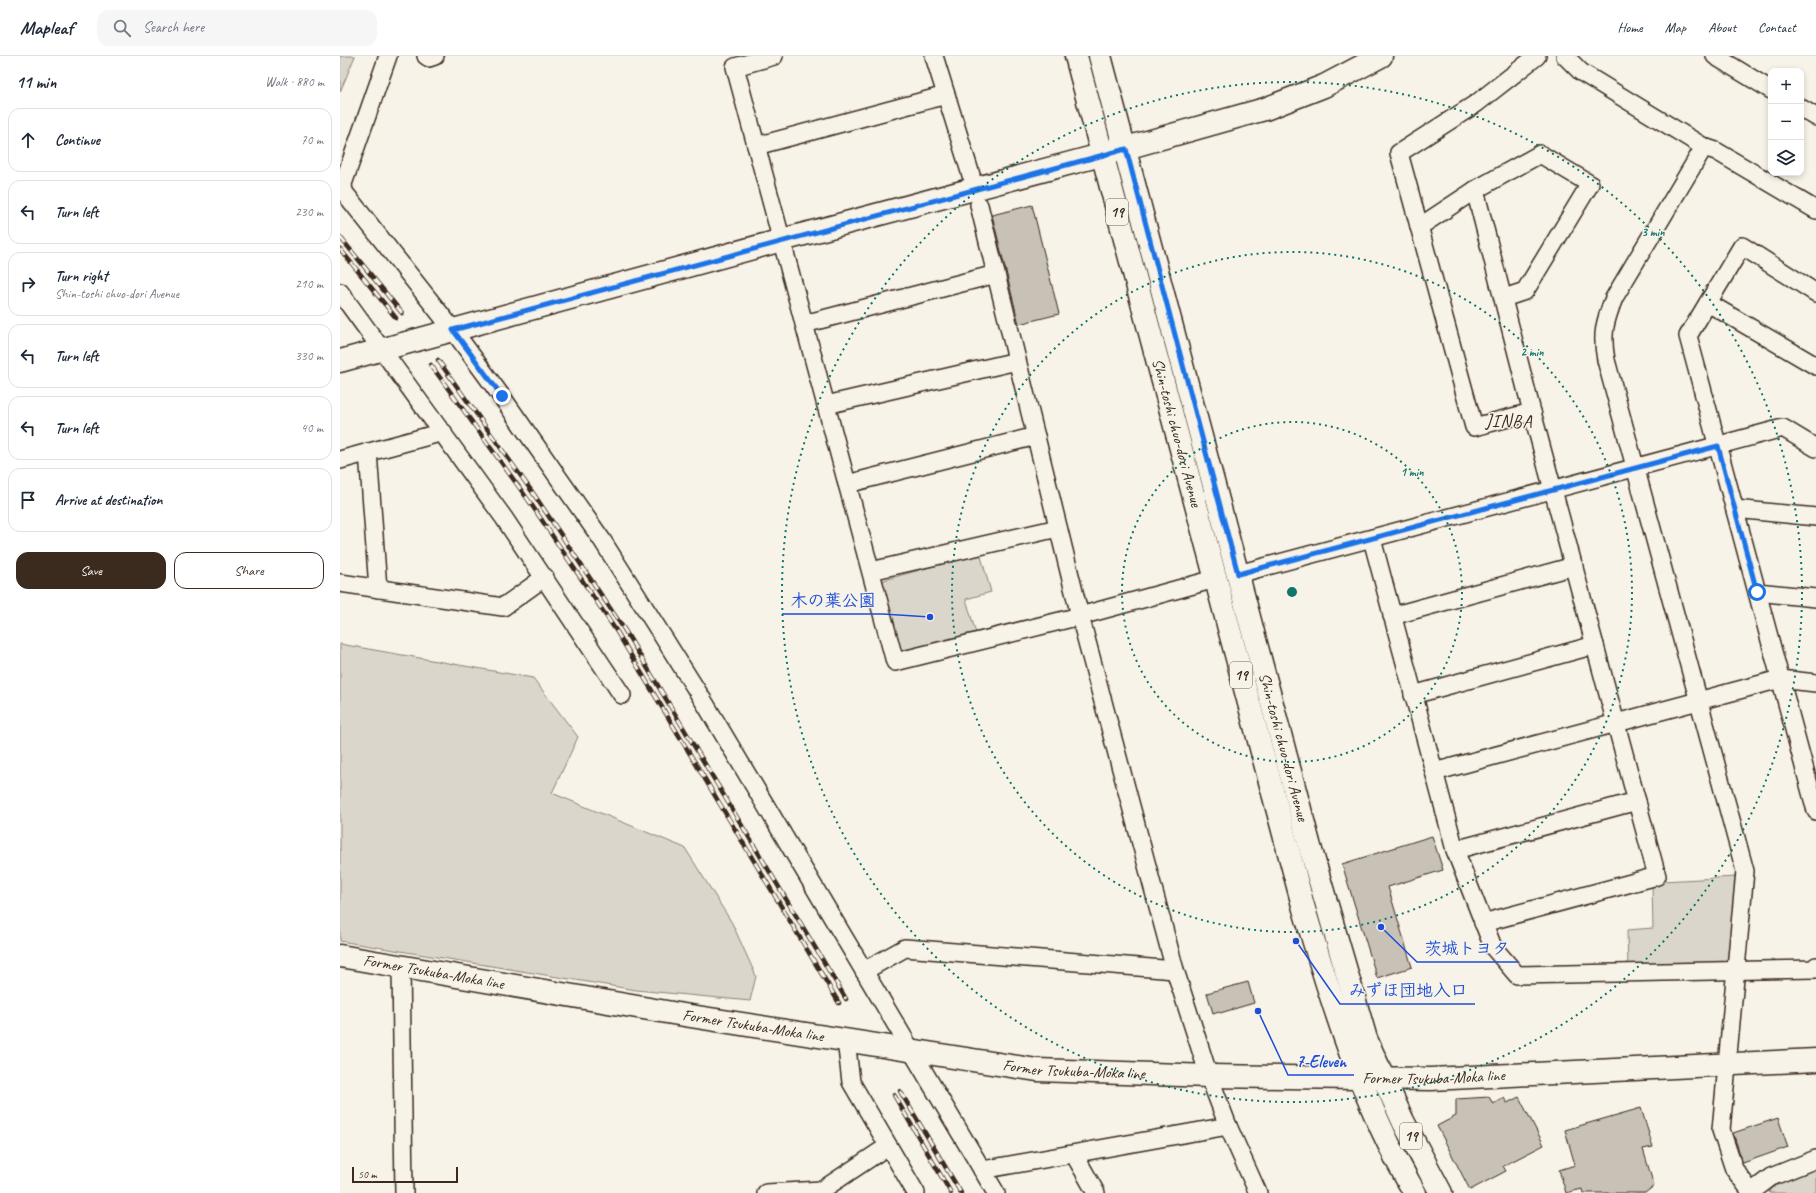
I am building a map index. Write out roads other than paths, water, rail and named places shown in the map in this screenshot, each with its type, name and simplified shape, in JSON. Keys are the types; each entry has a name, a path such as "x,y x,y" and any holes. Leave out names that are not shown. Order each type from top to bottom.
{"street":[{"path":"388,56 343,184 344,192 453,330 602,540 710,712 996,1193"},
{"path":"426,56 429,58 435,56"},
{"path":"774,56 735,67 895,662 1080,616 1215,579"},
{"path":"934,56 970,175"},
{"name":"Shin-toshi chuo-dori Avenue","path":"1076,56 1215,579 1324,978 1360,1078 1402,1171 1415,1193"},
{"name":"Shin-toshi chuo-dori Avenue","path":"1100,56 1126,149 1308,839 1366,1039 1383,1078 1441,1193"},
{"path":"340,361 782,240 1126,149 1265,109 1324,86 1381,56"},
{"path":"1532,412 1474,427 1399,153 1478,103 1537,56"},
{"path":"1565,56 1581,72 1704,147 1716,151 1816,210"},
{"path":"1715,56 1768,88"},
{"path":"756,146 946,95"},
{"path":"1804,110 1816,117"},
{"path":"1704,147 1614,298 1603,330 1603,342 1606,360 1745,871 1721,1130 1734,1169 1751,1193 1771,1176 1816,1159"},
{"path":"1419,227 1475,190 1540,154 1590,184 1525,292 1504,298"},
{"path":"1475,190 1504,298 1532,412 1554,489 1657,876 1483,923"},
{"path":"979,204 1080,616 1175,970 1209,1076 1228,1126 1258,1193"},
{"path":"1816,293 1742,246 1688,336 1780,679 1810,768 1816,811"},
{"path":"804,324 996,274"},
{"path":"340,292 443,432 545,577 622,696"},
{"path":"1708,303 1816,366"},
{"path":"826,405 1017,360"},
{"path":"1238,574 1782,428 1816,448"},
{"path":"340,460 443,432"},
{"path":"848,484 1036,436"},
{"path":"368,452 378,589"},
{"path":"1735,509 1816,517"},
{"path":"871,571 1058,528"},
{"path":"1372,539 1455,850 1493,947 1517,975 1816,969 1816,966"},
{"path":"1392,616 1574,566"},
{"path":"340,583 503,607 545,577"},
{"path":"1757,592 1816,598"},
{"path":"1413,695 1595,644"},
{"path":"1434,772 1780,679 1816,683"},
{"path":"1455,850 1637,801"},
{"path":"864,971 905,948 1175,970"},
{"name":"Former Tsukuba-Moka line","path":"340,956 401,965 676,1014 1037,1070 1209,1076 1438,1078 1727,1063 1816,1060"},
{"path":"401,965 404,1193"},
{"path":"846,1040 851,1082 916,1193"},
{"path":"982,1170 1228,1126"},
{"path":"766,1193 823,1191 888,1146"},
{"path":"1074,1154 1096,1193"}],"railway":[{"path":"340,237 402,313"},
{"path":"340,249 396,318"},
{"path":"438,360 533,493 624,629 846,999"},
{"path":"431,365 529,501 617,632 839,1003"},
{"path":"900,1091 961,1193"},
{"path":"894,1095 951,1193"}],"place":[{"name":"木の葉公園","path":"930,617"},
{"name":"茨城トヨタ","path":"1381,927"},
{"name":"みずほ団地入口","path":"1296,941"},
{"name":"7-Eleven","path":"1258,1011"}],"district":[{"name":"JINBA","path":"1509,421"}]}
